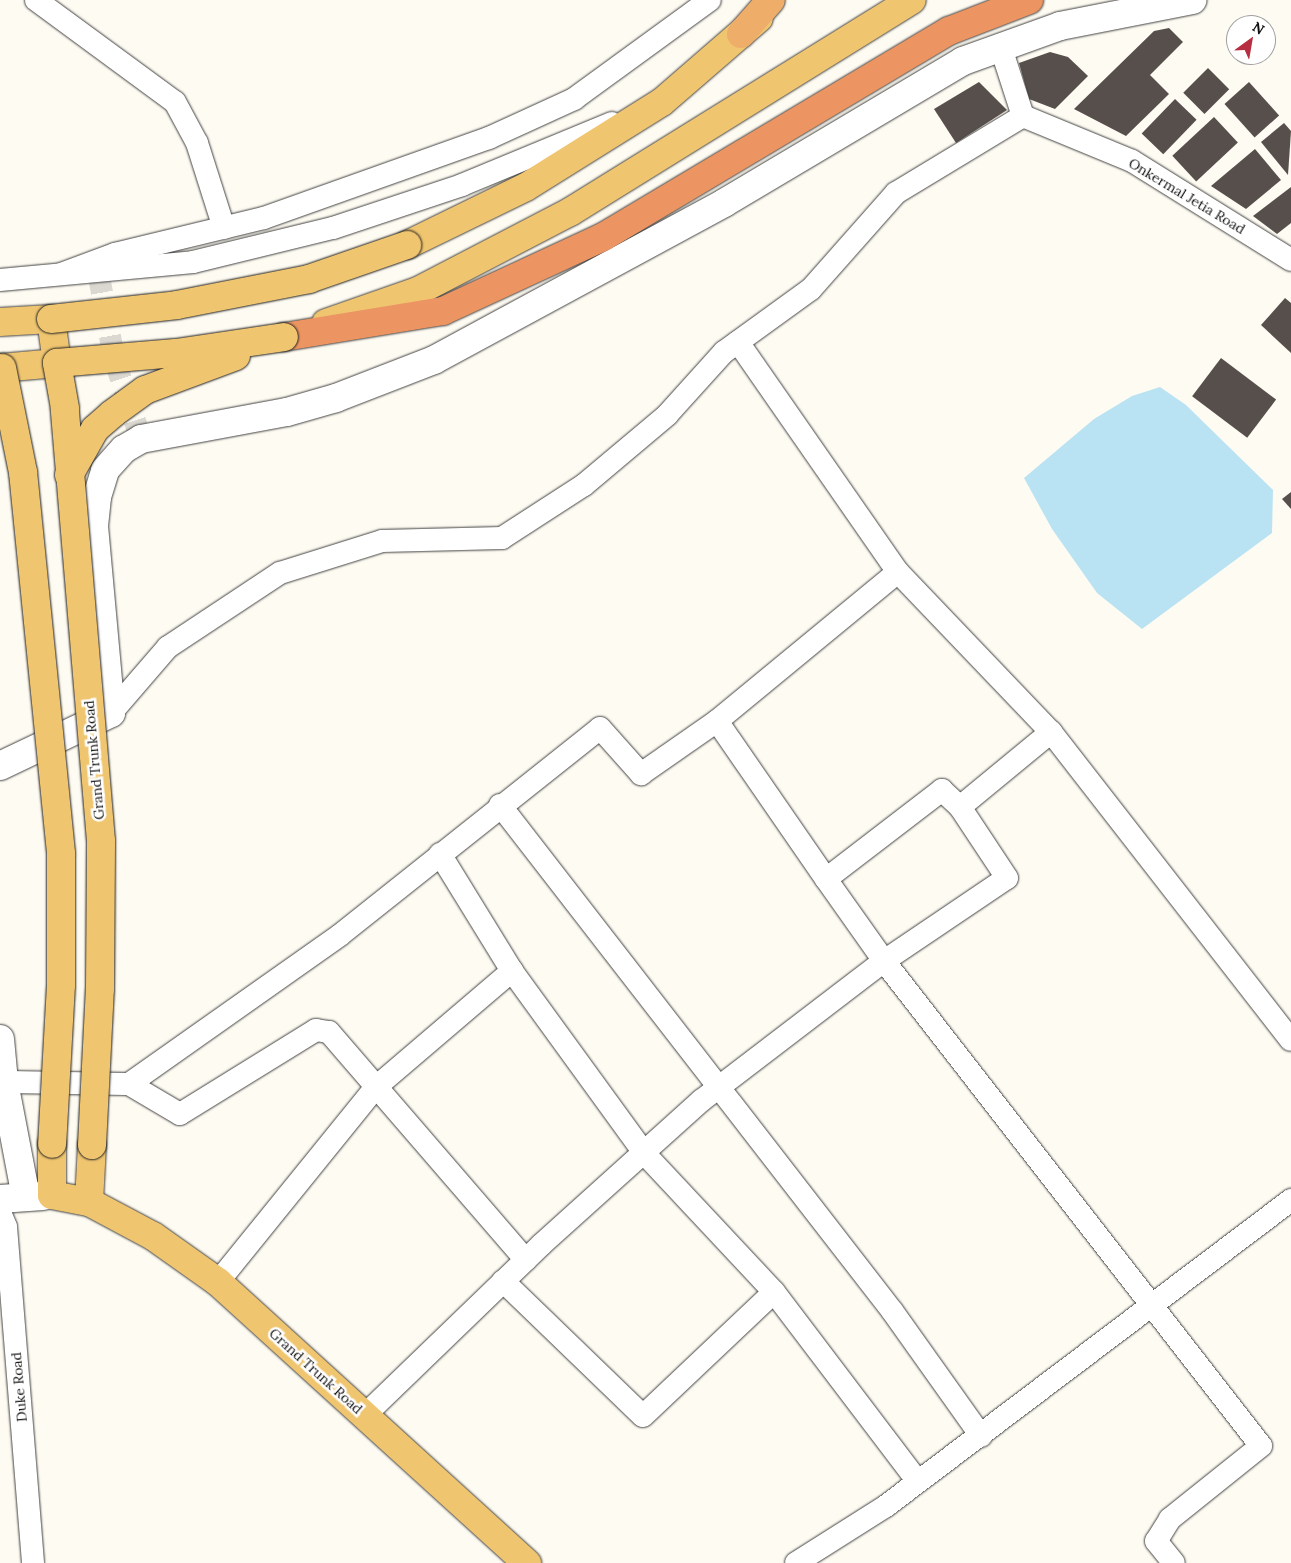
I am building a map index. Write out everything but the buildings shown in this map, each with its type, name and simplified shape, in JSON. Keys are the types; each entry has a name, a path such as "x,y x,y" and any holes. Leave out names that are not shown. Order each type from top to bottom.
{"highway":[{"path":"741,34 771,0"},
{"path":"284,337 443,311 603,237 949,31 1029,0"}],"main road":[{"path":"0,322 51,319 177,305 309,280 407,245 526,187 662,102 780,0"},
{"path":"68,475 95,429 145,390 284,337 418,291 570,212 912,0"},
{"name":"Grand Trunk Road","path":"51,319 65,408 68,475 101,841 100,989 89,1202"},
{"path":"26,1197 52,1144 61,985 61,854 23,472 1,365 57,363 176,353 284,337"},
{"name":"Grand Trunk Road","path":"26,1197 89,1202 153,1236 218,1282 527,1563"}],"street":[{"path":"36,0 175,102 197,143 224,228"},
{"path":"61,274 115,254 264,218 489,138 574,99 710,0"},
{"path":"111,713 94,526 96,497 105,470 124,449 142,439 287,412 336,398 434,360 724,203 963,61 1000,45 1060,26 1192,0"},
{"path":"0,766 111,713 168,647 280,573 382,541 502,538 584,485 666,415 724,352 811,288 896,194 1024,116 1000,45"},
{"path":"0,280 193,262 333,228 462,185 662,102"},
{"name":"Onkermal Jetia Road","path":"1024,116 1132,161 1291,260"},
{"path":"738,342 898,572 1051,732 1291,1040"},
{"path":"128,1084 340,935 500,805 600,728 641,774 717,720 898,572"},
{"path":"717,720 884,961 1261,1446 1170,1519 1156,1541 1174,1563"},
{"path":"960,807 1051,732"},
{"path":"365,1415 503,1281 718,1088 884,961 1007,878 960,807 942,790 826,878"},
{"path":"500,805 893,1312 981,1436"},
{"path":"440,854 512,971 644,1153 774,1292 918,1482"},
{"path":"218,1282 376,1087 512,971"},
{"path":"4,1082 128,1084 180,1114 316,1030 329,1032 526,1260"},
{"path":"0,1039 4,1082 26,1197"},
{"path":"796,1563 918,1482 981,1436 1151,1304 1291,1200"},
{"name":"Duke Road","path":"0,1212 6,1227 33,1563"},
{"path":"503,1281 643,1416 774,1292"}],"water":[{"path":"1160,387 1186,405 1273,490 1272,533 1142,629 1097,593 1052,529 1024,478 1094,419 1132,396"}],"tunnel":[{"path":"98,271 114,358 141,439"}]}
